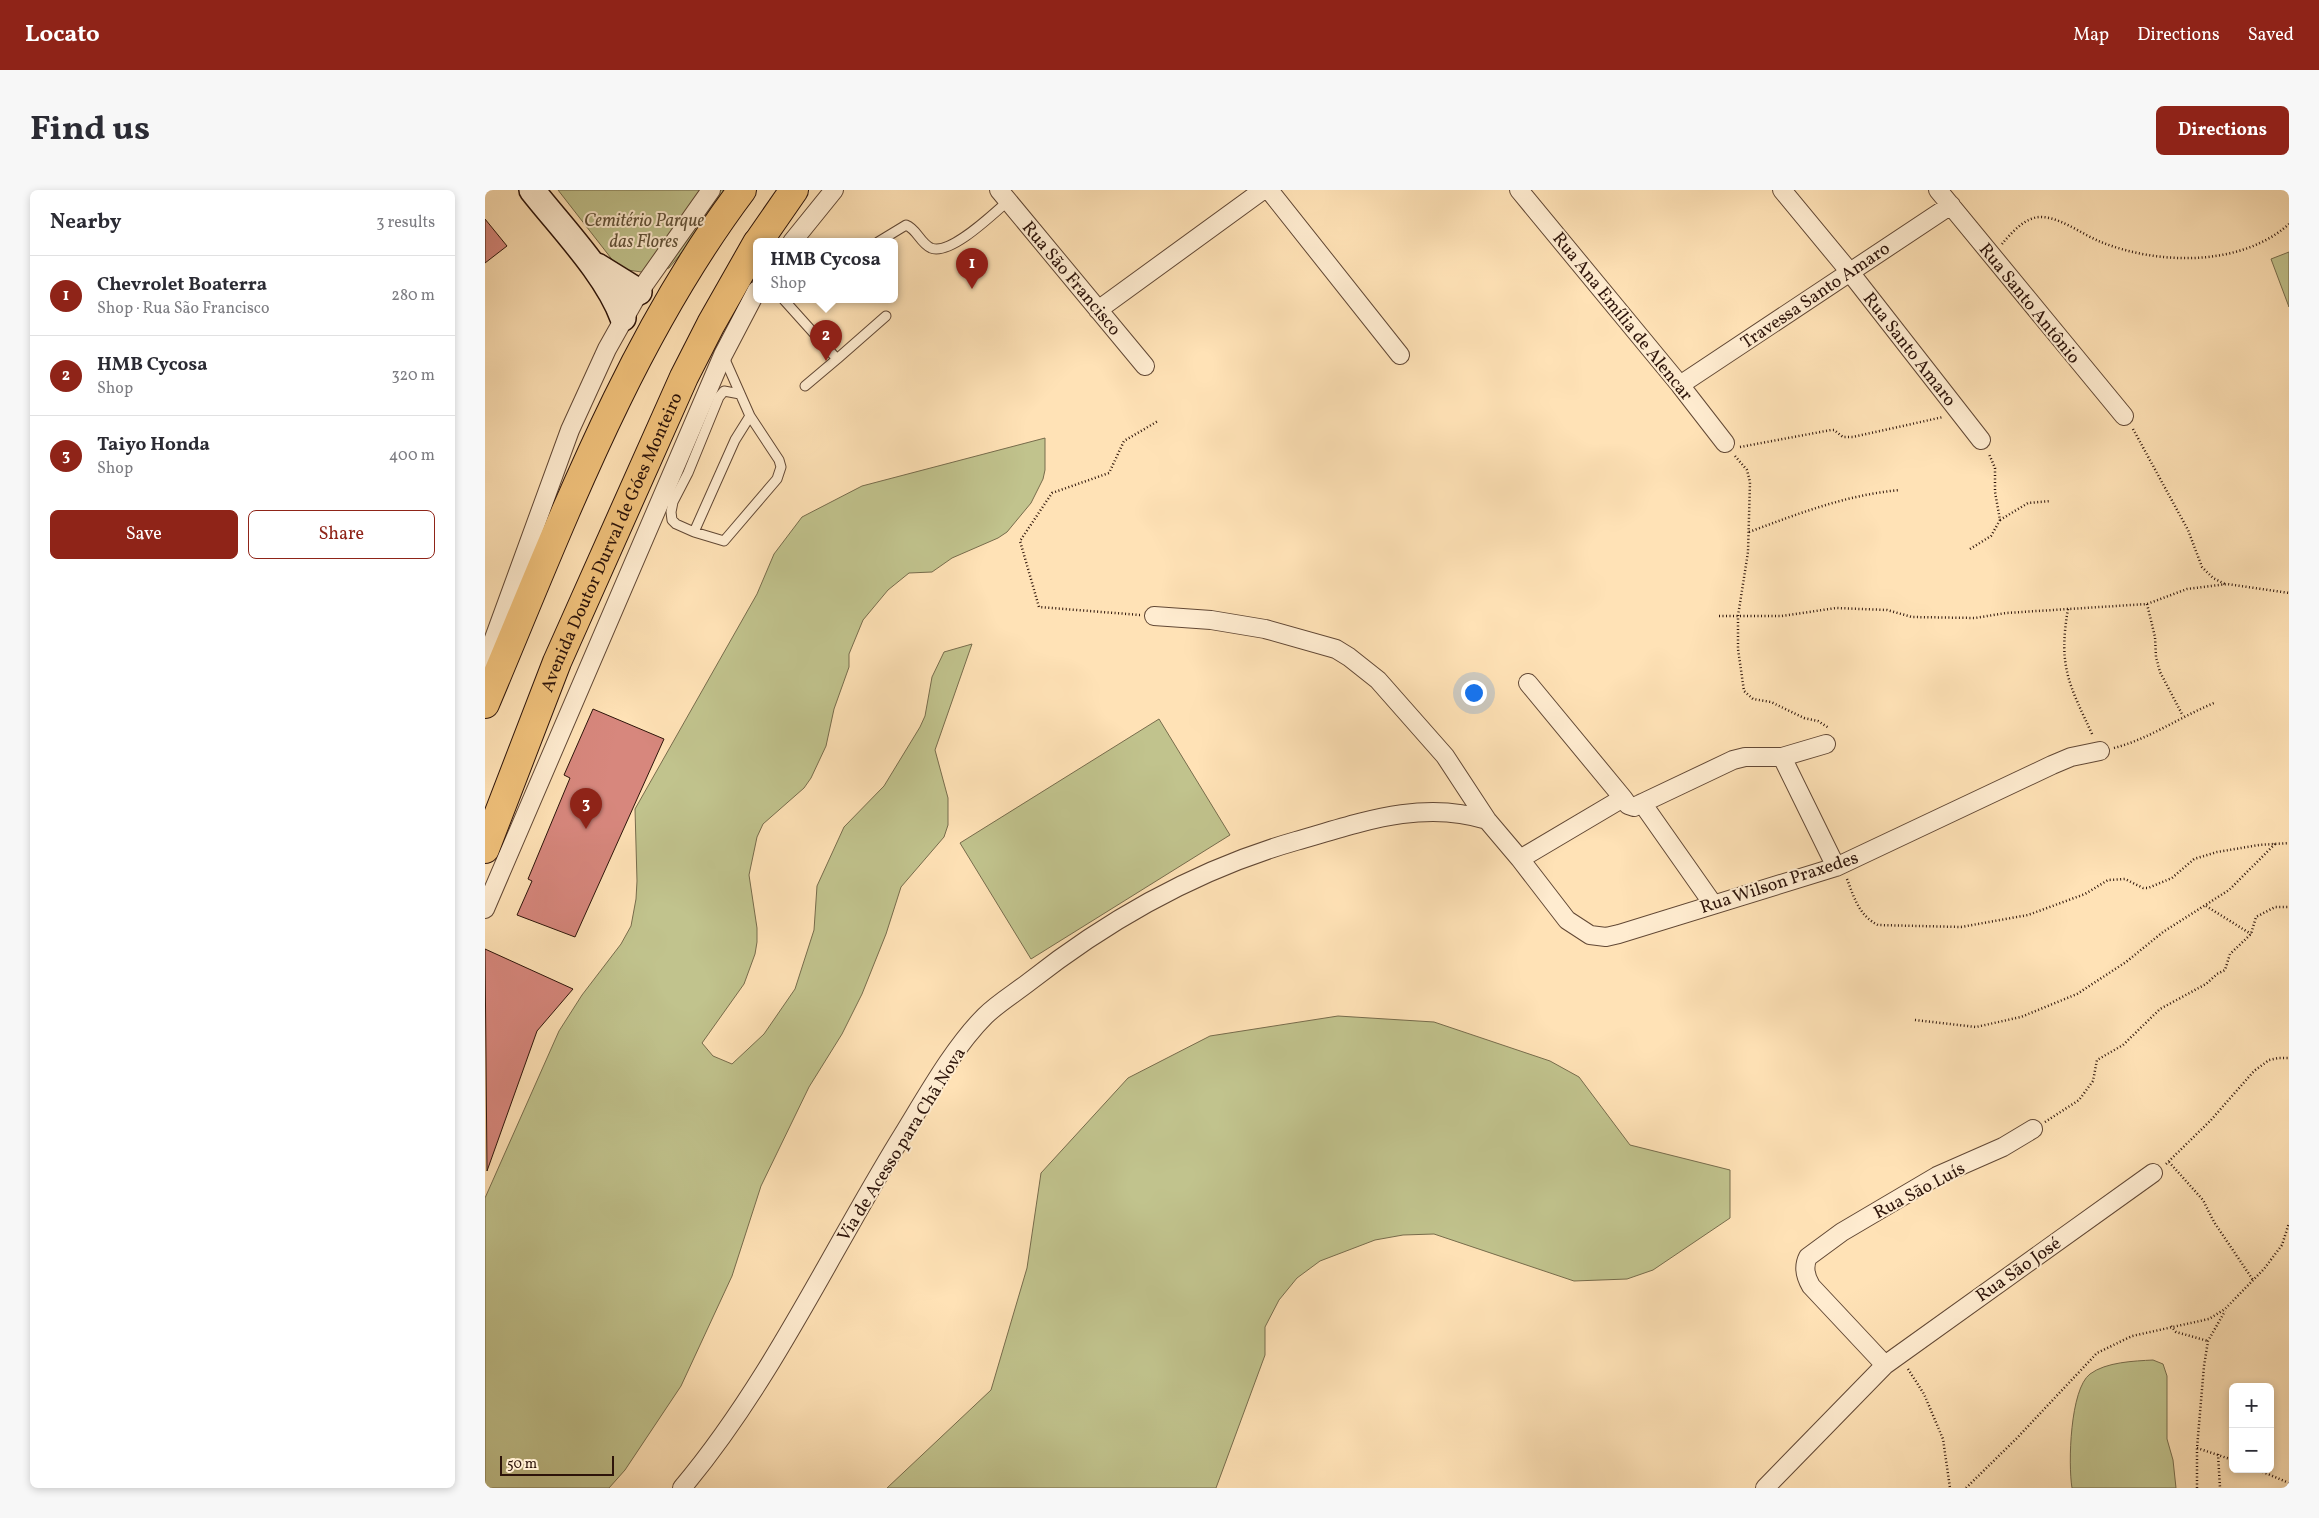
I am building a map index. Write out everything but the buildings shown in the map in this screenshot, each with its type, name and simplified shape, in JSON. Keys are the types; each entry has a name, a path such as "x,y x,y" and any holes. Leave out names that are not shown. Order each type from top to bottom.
{"highway":[{"path":"485,704 497,648 571,500 636,363 685,273 742,190"},
{"name":"Avenida Doutor Durval de Góes Monteiro","path":"760,238 794,190"},
{"name":"Avenida Doutor Durval de Góes Monteiro","path":"485,849 557,662 684,377 715,316 753,250"}],"street":[{"path":"532,190 589,260 617,302 623,318"},
{"path":"497,648 570,430 623,318 639,292 711,190"},
{"path":"795,238 833,190"},
{"path":"1099,310 1263,190"},
{"path":"1269,190 1400,355"},
{"name":"Rua Ana Emília de Alencar","path":"1519,190 1680,385 1727,446"},
{"name":"Rua Santo Amaro","path":"1782,190 1849,271 1981,440"},
{"name":"Rua Santo Antônio","path":"1938,190 2124,416"},
{"name":"Rua São Francisco","path":"1003,196 1145,366"},
{"name":"Travessa Santo Amaro","path":"1680,385 1951,205"},
{"path":"589,260 639,292"},
{"path":"485,909 723,355 753,298"},
{"name":"Rua Wilson Praxedes","path":"1154,616 1211,620 1265,629 1336,649 1342,653 1378,680 1445,756 1487,820 1567,920 1590,935 1605,937 1619,934 1838,866 2061,761 2100,751"},
{"path":"1529,683 1631,807 1733,760 1745,757 1781,757 1826,744"},
{"path":"1781,757 1838,866"},
{"path":"1520,859 1623,798"},
{"path":"1642,803 1713,904"},
{"name":"Via de Acesso para Chã Nova","path":"682,1488 708,1458 766,1372 875,1180 955,1054 985,1016 1109,924 1195,878 1243,859 1279,846 1368,821 1408,813 1445,810 1487,820"},
{"name":"Rua São Luís","path":"1891,1360 1811,1286 1805,1272 1805,1263 1808,1257 1842,1232 1937,1176 2003,1147 2033,1129"},
{"name":"Rua São José","path":"1891,1360 2153,1173"},
{"path":"1765,1488 1891,1360"}],"lane":[{"path":"884,238 905,225 913,228 927,246 932,248 948,248 1003,196"},
{"path":"787,303 837,358"},
{"path":"805,386 886,316"},
{"path":"723,355 750,416 779,460 780,473 727,539 720,540 694,532 672,520 671,507 688,473 719,397 725,391 740,394"},
{"path":"694,532 735,440 750,416"}],"path":[{"path":"1991,256 2012,233 2027,222 2042,217 2060,222 2085,236 2125,252 2195,259 2232,252 2262,242 2278,234 2289,224"},
{"path":"1727,446 1831,430 1834,430 1843,437 1853,437 1961,413"},
{"path":"2124,416 2137,436 2188,530 2202,567 2213,578 2227,584"},
{"path":"1154,616 1039,607 1020,542 1052,493 1109,473 1124,441 1159,421"},
{"path":"1981,440 1995,468 1995,492 2000,520"},
{"path":"1727,446 1747,470 1751,482 1748,552 1738,616 1738,649 1744,690 1753,699 1771,702 1804,718 1818,721 1828,726 1831,740 1826,744"},
{"path":"1749,532 1810,510 1867,493 1900,490"},
{"path":"1970,549 1991,536 2000,520 2028,502 2051,501"},
{"path":"1719,616 1782,616 1836,608 1887,610 1912,616 1975,618 2006,613 2147,604 2187,589 2227,584 2289,592"},
{"path":"2147,604 2155,637 2156,657 2160,672 2183,716"},
{"path":"2068,608 2063,636 2065,670 2078,705 2100,751 2129,744 2150,735 2183,716 2214,703"},
{"path":"1915,1020 1976,1028 2021,1017 2077,994 2126,962 2163,932 2206,906 2242,878 2276,843"},
{"path":"1838,866 1859,908 1869,920 1878,925 1891,927 1961,927 2028,915 2085,894 2107,880 2125,879 2143,888 2148,888 2172,878 2194,859 2217,852 2276,843 2289,843"},
{"path":"2206,906 2251,934"},
{"path":"2033,1129 2079,1100 2093,1081 2097,1060 2123,1046 2160,1009 2206,984 2217,974 2225,970 2230,954 2251,934 2256,917 2275,908 2289,906"},
{"path":"2153,1173 2169,1162 2211,1120 2254,1071 2269,1060 2289,1058"},
{"path":"2169,1162 2203,1200 2214,1222 2254,1280"},
{"path":"1966,1488 2017,1438 2097,1354 2132,1336 2209,1319 2225,1309 2254,1280 2282,1245 2289,1223"},
{"path":"2197,1488 2199,1414 2208,1341 2225,1309"},
{"path":"2171,1326 2176,1332 2208,1341"},
{"path":"1891,1360 1924,1394 1943,1439 1950,1488"},
{"path":"2197,1448 2229,1458"},
{"path":"2218,1454 2220,1488"},
{"path":"2265,1473 2289,1483"}],"green space":[{"name":"Cemitério Parque das Flores","path":"558,190 734,190 669,268 648,273 628,270 614,262"},
{"path":"2289,252 2289,307 2271,259"},
{"path":"1045,438 1045,470 1043,479 1031,503 1007,532 998,538 952,558 932,572 909,573 888,590 863,620 849,654 849,667 834,709 826,746 811,778 804,788 763,824 757,837 749,875 757,928 755,954 744,984 702,1043 713,1056 732,1064 764,1034 795,989 814,930 817,886 844,827 884,786 920,727 925,716 932,677 944,652 972,644 935,750 948,798 948,825 944,837 901,887 886,934 862,994 842,1034 809,1087 761,1186 732,1276 681,1386 625,1470 609,1488 485,1488 485,1198 559,1031 582,995 621,944 631,926 637,881 635,809 757,594 774,554 802,517 862,486"},
{"path":"1159,719 1230,835 1031,959 960,843"},
{"path":"1338,1016 1434,1022 1550,1061 1579,1077 1630,1145 1730,1170 1730,1218 1653,1270 1627,1279 1574,1281 1434,1234 1403,1235 1375,1240 1320,1261 1297,1278 1279,1300 1265,1327 1265,1355 1216,1488 887,1488 991,1390 1027,1268 1041,1173 1128,1078 1210,1036"},
{"path":"2153,1360 2163,1364 2167,1376 2167,1439 2173,1460 2176,1488 2072,1488 2070,1462 2072,1428 2074,1410 2083,1382 2090,1374 2104,1367 2120,1363"}],"place":[{"name":"Chevrolet Boaterra","path":"972,289"},
{"name":"HMB Cycosa","path":"826,361"},
{"name":"Taiyo Honda","path":"586,829"}]}
